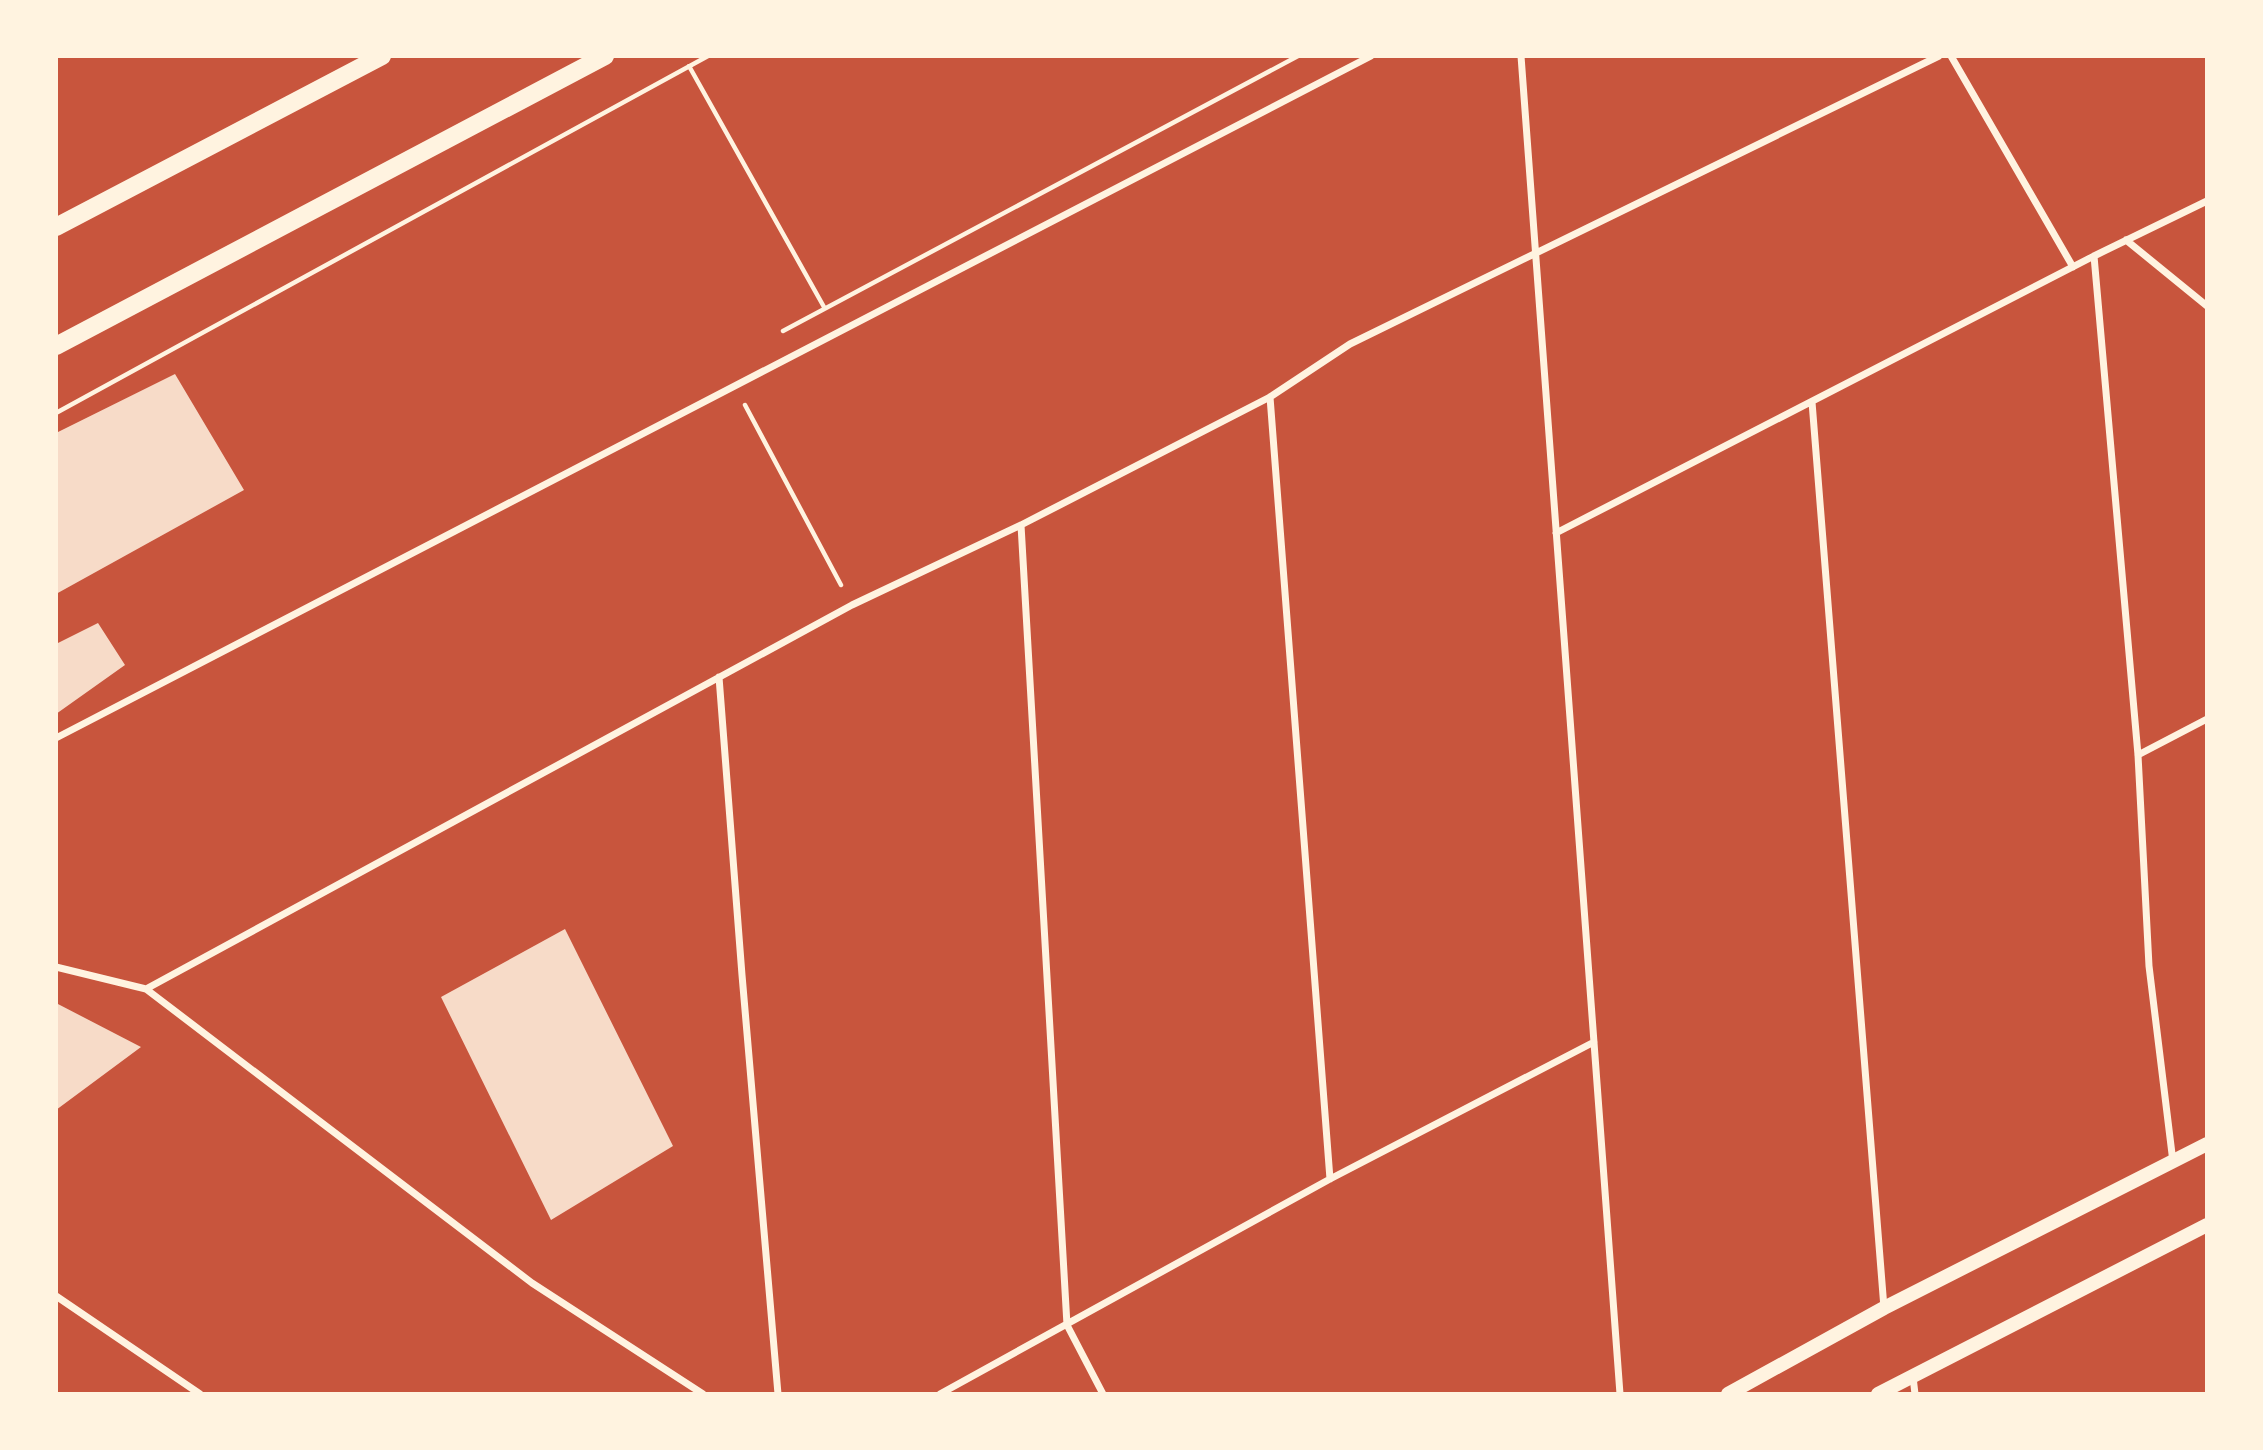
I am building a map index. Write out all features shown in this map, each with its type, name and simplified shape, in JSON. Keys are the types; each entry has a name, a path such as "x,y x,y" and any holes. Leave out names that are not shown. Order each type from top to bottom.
{"main road":[{"path":"56,227 382,56"},
{"path":"56,346 605,56"},
{"path":"1728,1394 1884,1308 2207,1144"},
{"path":"1878,1394 2207,1225"}],"street":[{"path":"56,738 1371,56"},
{"path":"1521,56 1619,1394"},
{"path":"146,989 852,605 1021,525 1270,397 1350,344 1939,56"},
{"path":"1951,56 2073,267"},
{"path":"1556,533 2094,256 2207,201"},
{"path":"2126,240 2207,306"},
{"path":"2094,256 2138,755 2149,966 2173,1162"},
{"path":"1270,397 1330,1179"},
{"path":"1812,402 1884,1308"},
{"path":"1021,525 1066,1325 1103,1394"},
{"path":"719,677 778,1394"},
{"path":"2138,755 2207,719"},
{"path":"56,967 146,989 532,1283 703,1394"},
{"path":"940,1394 1330,1179 1594,1042"},
{"path":"56,1296 200,1394"},
{"path":"1912,1377 1915,1394"}],"path":[{"path":"56,413 708,56"},
{"path":"775,335 1298,56"},
{"path":"689,66 824,307"},
{"path":"734,386 852,605"}],"building":[{"path":"175,374 244,490 56,594 56,433"},
{"path":"98,623 125,665 56,714 56,644"},
{"path":"565,929 673,1146 551,1220 441,997"},
{"path":"56,1003 141,1047 56,1110"}]}
